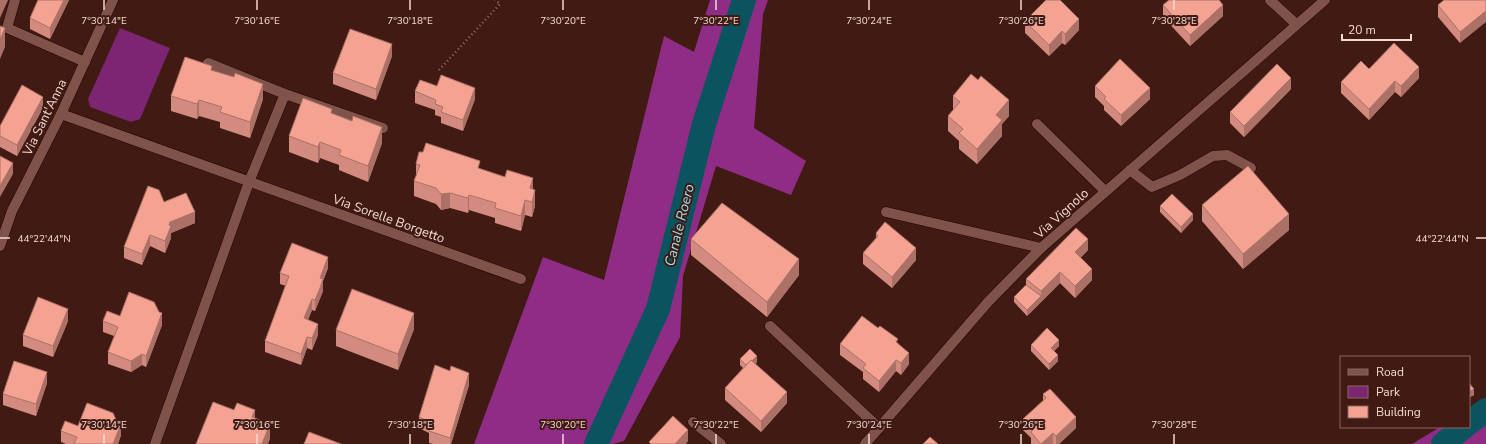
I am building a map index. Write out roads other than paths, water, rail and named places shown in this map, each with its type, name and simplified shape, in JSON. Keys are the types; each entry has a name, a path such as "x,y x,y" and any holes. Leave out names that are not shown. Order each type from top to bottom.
{"street":[{"path":"15,0 7,28 85,62"},
{"name":"Via Sant'Anna","path":"0,246 12,211 61,114 113,0"},
{"path":"1270,0 1296,24"},
{"name":"Via Vignolo","path":"865,444 988,302 1041,248 1325,0"},
{"path":"208,63 285,94 384,128"},
{"path":"155,444 249,182 285,94"},
{"name":"Via Sorelle Borgetto","path":"61,114 520,279"},
{"path":"1037,124 1105,191"},
{"path":"1130,170 1152,187 1180,176 1213,156 1227,155 1251,168"},
{"path":"886,212 1041,248"},
{"path":"770,326 879,428"},
{"path":"693,422 721,444"}],"waterway":[{"name":"Canale Roero","path":"596,444 658,309 704,124 744,0"},
{"path":"1470,422 1486,410"},
{"path":"1443,444 1463,428"}]}
